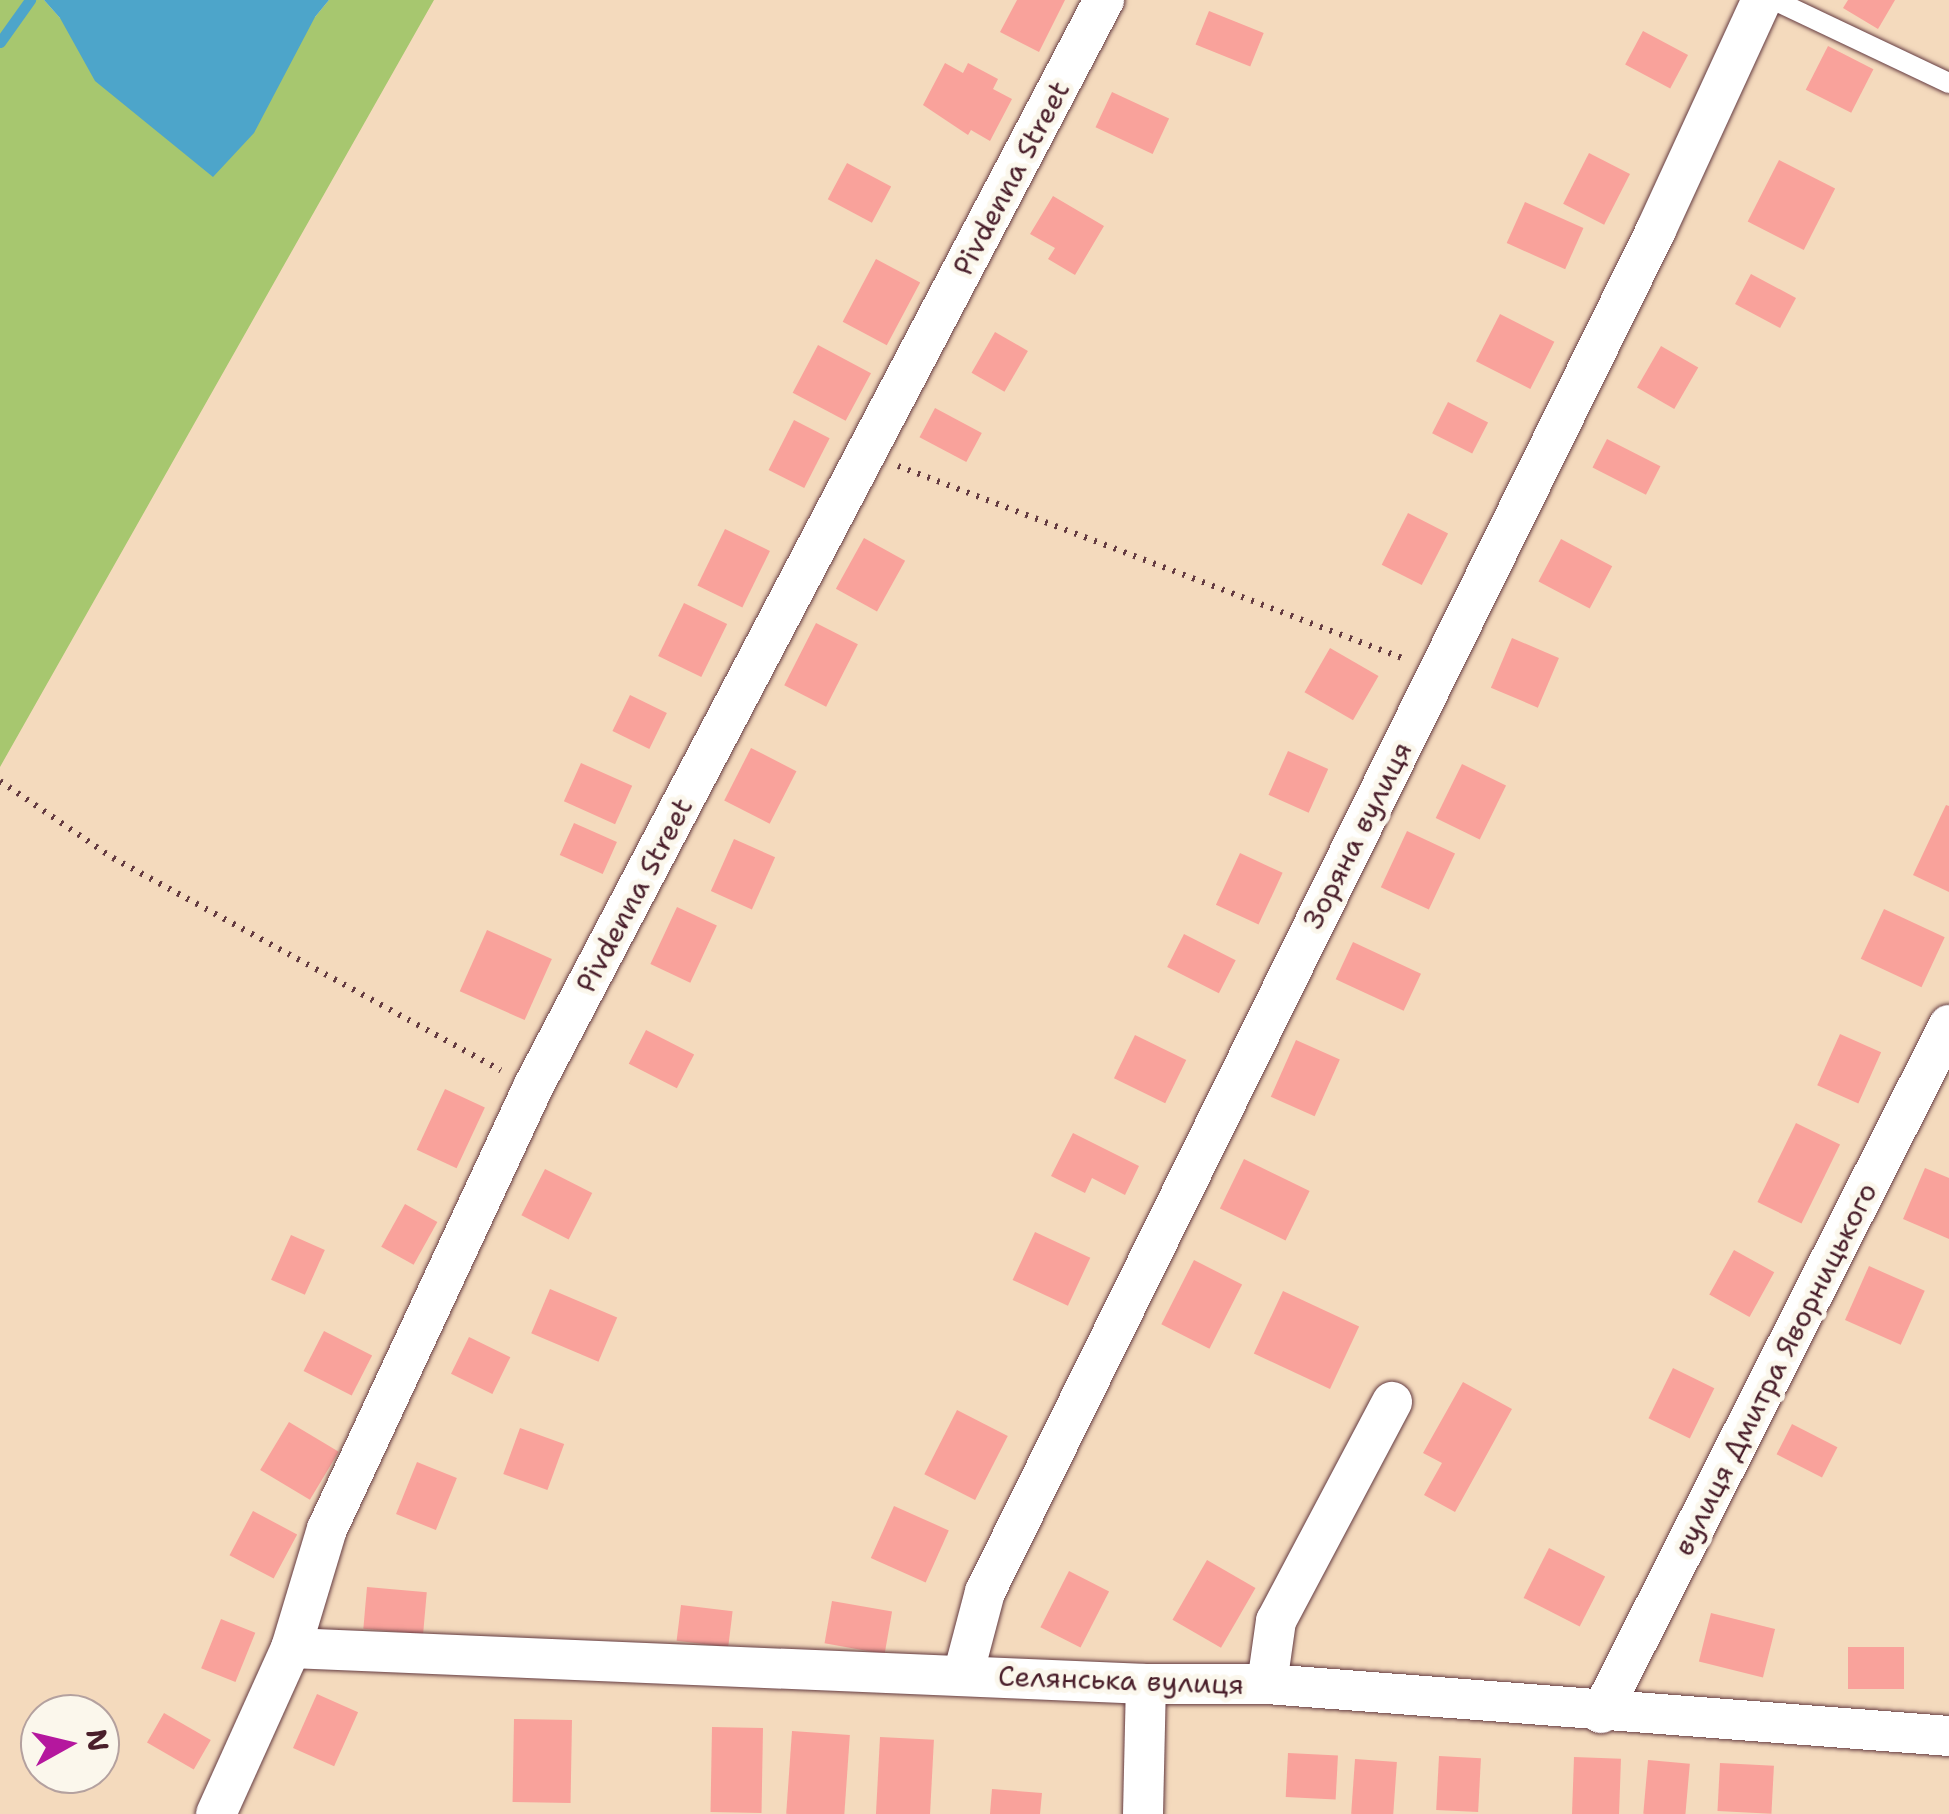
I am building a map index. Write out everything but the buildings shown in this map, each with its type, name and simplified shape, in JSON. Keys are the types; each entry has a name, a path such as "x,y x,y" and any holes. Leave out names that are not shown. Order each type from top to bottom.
{"street":[{"name":"Pivdenna Street","path":"216,1814 292,1648 326,1530 534,1087 1104,0"},
{"name":"Зоряна вулиця","path":"963,1674 985,1592 1656,230 1762,0"},
{"name":"вулиця Дмитра Яворницького","path":"1601,1713 1949,1025"},
{"path":"1267,1684 1276,1621 1392,1402"},
{"name":"Селянська вулиця","path":"292,1648 1146,1684 1267,1684 1601,1713 1949,1736"},
{"path":"1143,1814 1146,1684"}],"lane":[{"path":"1774,0 1949,83"}],"path":[{"path":"864,453 1439,672"},
{"path":"0,780 113,858 534,1087"}],"green space":[{"path":"0,0 44,0 60,18 315,17 329,0 434,0 0,767"}],"water":[{"path":"44,0 329,0 315,17 254,133 213,177 95,81 60,18"}],"waterway":[{"path":"0,42 30,0"}]}
